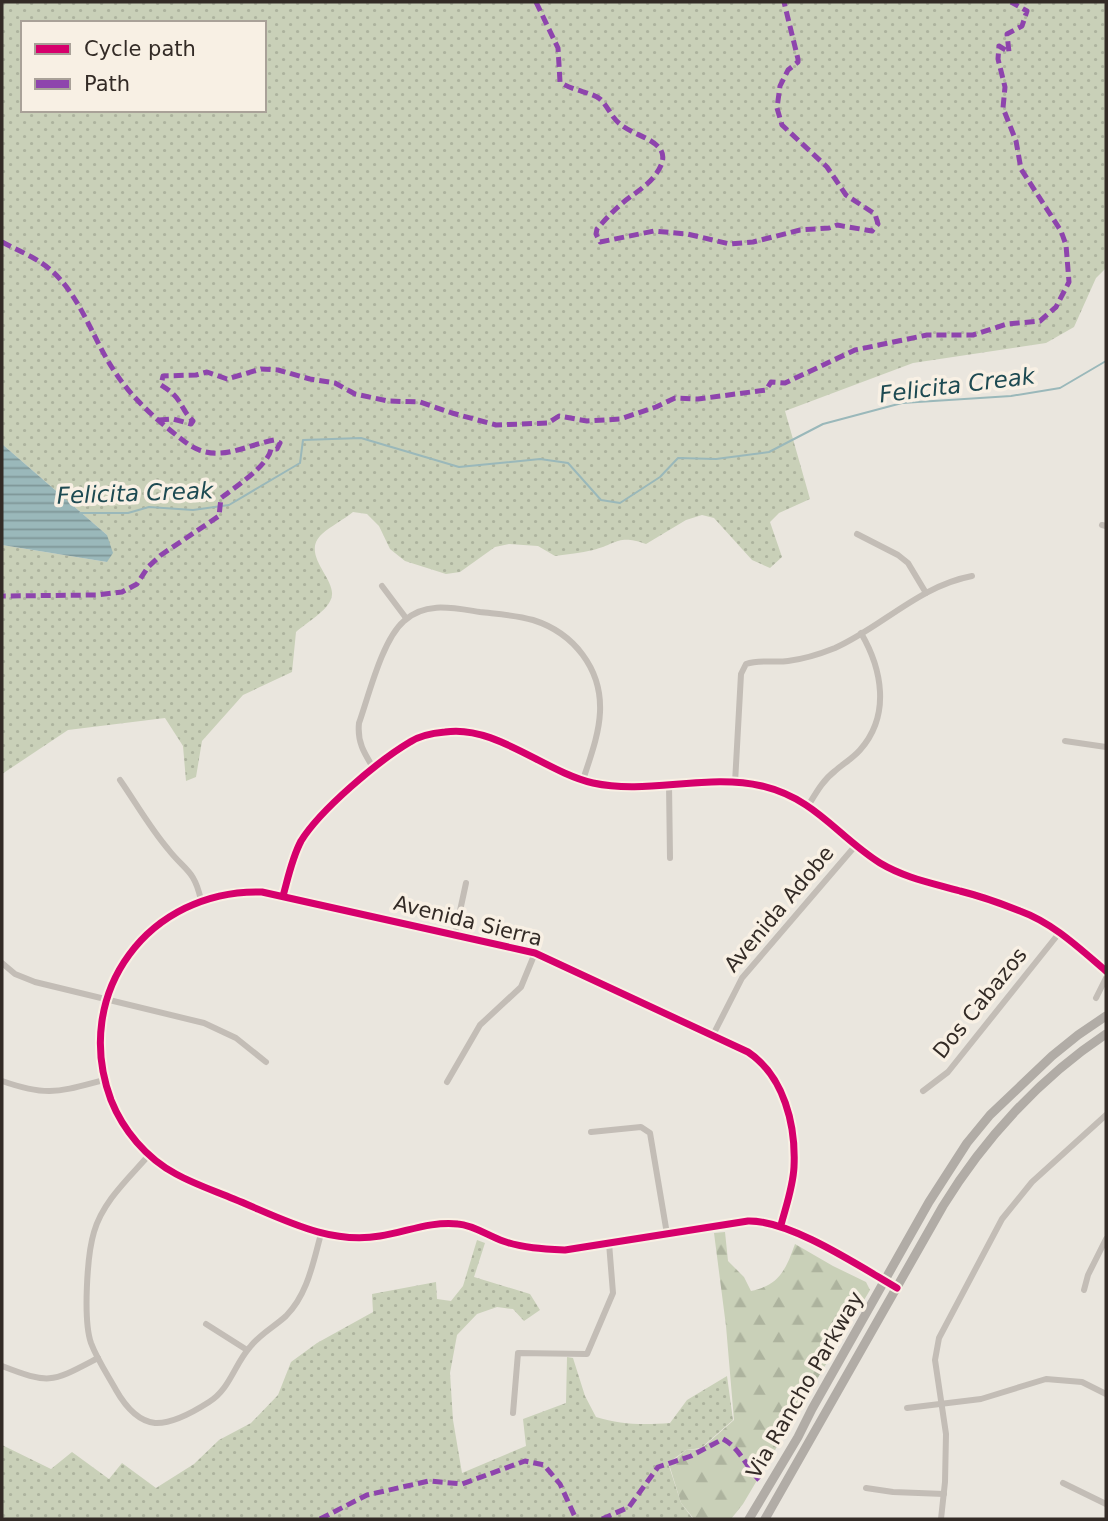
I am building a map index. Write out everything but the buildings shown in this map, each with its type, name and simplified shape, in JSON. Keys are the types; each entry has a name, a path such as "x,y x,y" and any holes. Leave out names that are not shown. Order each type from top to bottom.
{"main road":[{"name":"Via Rancho Parkway","path":"749,1519 947,1172 990,1115 1061,1049 1106,1016"},
{"name":"Via Rancho Parkway","path":"765,1519 957,1182 1002,1125 1058,1072 1106,1034"}],"street":[{"path":"857,534 908,563 926,593"},
{"path":"735,783 741,674 746,664 755,661 787,661 813,656 837,647 926,593 954,579 972,576"},
{"path":"382,586 406,618"},
{"path":"374,769 362,751 358,735 359,723 389,639 406,618 437,606 531,620 555,629 576,645 594,673 599,690 600,713 583,780"},
{"path":"808,806 825,780 863,747 874,727 880,706 881,686 876,666 861,633"},
{"path":"283,896 295,854 321,813 374,769 418,738 447,731 472,732 583,780 618,785 735,783 764,786 800,799 879,862 903,875 963,891 1023,912 1060,932 1106,971"},
{"path":"1065,741 1106,747"},
{"path":"120,780 169,851 188,868 201,900"},
{"path":"668,784 670,858"},
{"name":"Avenida Adobe","path":"713,1035 742,978 856,845"},
{"path":"455,934 466,883"},
{"name":"Avenida Sierra","path":"241,891 283,896 535,953 713,1035 760,1060 782,1092 791,1129 794,1166 781,1225 763,1220 748,1221 565,1250 506,1242 461,1224 433,1224 381,1236 342,1237 321,1234 174,1174 136,1143 116,1113 104,1080 99,1042 106,1001 120,967 139,940 169,915 201,900 241,891"},
{"name":"Dos Cabazos","path":"923,1091 948,1072 1060,932"},
{"path":"447,1082 480,1025 521,987 535,953"},
{"path":"2,963 15,974 34,982 204,1023 225,1031 265,1062"},
{"path":"1096,998 1106,978"},
{"path":"2,1081 29,1091 59,1092 104,1080"},
{"path":"941,1519 946,1434 935,1360 939,1338 1002,1219 1032,1182 1106,1115"},
{"path":"591,1132 640,1127 650,1133 667,1234"},
{"path":"149,1155 107,1203 93,1234 87,1316 90,1340 98,1358 124,1404 135,1414 157,1423 178,1419 211,1402 227,1386 247,1350 260,1335 294,1307 307,1284 321,1234"},
{"path":"781,1225 897,1288"},
{"path":"1084,1290 1088,1275 1106,1239"},
{"path":"513,1413 518,1353 587,1354 613,1293 609,1243"},
{"path":"206,1324 247,1350"},
{"path":"2,1366 32,1378 54,1380 98,1358"},
{"path":"907,1408 981,1399 1046,1379 1082,1382 1106,1394"},
{"path":"1063,1483 1106,1503"},
{"path":"866,1488 944,1494"}],"green space":[{"path":"2,2 1106,2 1106,268 1096,278 1074,327 1046,343 913,363 785,411 810,499 779,513 770,522 782,557 770,568 752,560 714,518 702,515 686,520 646,544 623,540 593,550 555,556 538,546 509,544 495,547 460,572 446,574 405,561 390,549 379,526 367,514 353,512 322,534 316,542 317,559 330,584 331,599 321,612 296,632 292,672 243,695 202,741 196,777 186,781 183,746 165,718 68,730 2,774 2,545 107,562 107,535 2,444"},
{"path":"725,1232 728,1261 744,1277 751,1291 769,1285 780,1275 795,1244 866,1282 870,1290 743,1504 731,1519 694,1519 681,1503 669,1464 686,1450 701,1449 734,1420 714,1233"},
{"path":"477,1240 485,1243 474,1277 530,1294 540,1310 524,1321 513,1309 497,1307 477,1314 457,1335 450,1373 453,1420 462,1473 526,1446 523,1419 566,1403 567,1357 573,1358 585,1396 596,1417 624,1423 670,1423 687,1400 727,1376 733,1420 701,1448 686,1450 668,1463 681,1503 693,1519 2,1519 2,1445 51,1469 72,1452 109,1479 122,1463 156,1488 194,1464 219,1440 251,1423 278,1395 291,1362 317,1343 373,1312 372,1294 436,1282 437,1299 451,1301 463,1286"}],"water":[{"path":"2,444 107,535 113,553 107,562 2,545"}],"waterway":[{"name":"Felicita Creak","path":"80,513 128,513 149,507 193,510 229,505 300,463 303,440 361,438 459,467 540,459 568,463 601,500 620,503 660,477 678,458 716,459 769,452 823,424 902,403 1011,396 1060,388 1106,361"},
{"path":"657,1519 688,1519"}],"marked path":[{"path":"536,2 558,48 560,82 600,99 620,124 653,143 663,155 662,163 652,179 597,229 600,242 654,231 687,234 730,244 837,225 872,231 878,224 875,214 846,195 827,167 782,125 777,108 780,86 788,70 798,62 784,2"},
{"path":"159,420 173,419 191,424 193,421 174,394 161,385 163,376 207,372 227,379 261,369 278,370 335,383 355,394 388,401 420,402 496,425 548,423 559,416 587,421 620,419 675,398 698,399 766,390 771,382 785,383 855,350 927,335 973,335 1007,324 1040,321 1056,307 1069,282 1066,245 1061,231 1021,169 1016,141 1003,108 1005,87 998,59 999,46 1009,52 1007,34 1022,26 1027,11 1011,2"},
{"path":"2,242 53,272 80,307 107,360 122,382 148,411 188,444 209,453 220,453 274,440 280,443 277,449 271,449 269,456 258,469 221,498 219,516 161,555 148,567 137,584 122,592 96,595 2,596"},
{"path":"602,1519 629,1507 658,1467 691,1456 723,1439 734,1448 760,1481"},
{"path":"320,1519 367,1495 429,1481 462,1484 525,1461 544,1465 560,1484 576,1519"}],"cycle path":[{"path":"283,896 301,841 322,815 351,787 382,761 414,740 436,733 463,731 501,742 593,783 635,787 741,783 781,792 812,809 889,868 982,897 1032,916 1065,937 1106,971"},
{"path":"781,1225 793,1174 793,1135 785,1103 771,1074 748,1052 535,953 262,892 221,896 185,908 154,928 129,955 111,986 102,1022 101,1060 111,1100 122,1122 137,1142 155,1160 176,1174 305,1228 342,1237 361,1238 448,1223 469,1226 518,1245 565,1250 748,1221 784,1228 804,1236 897,1288"}]}
